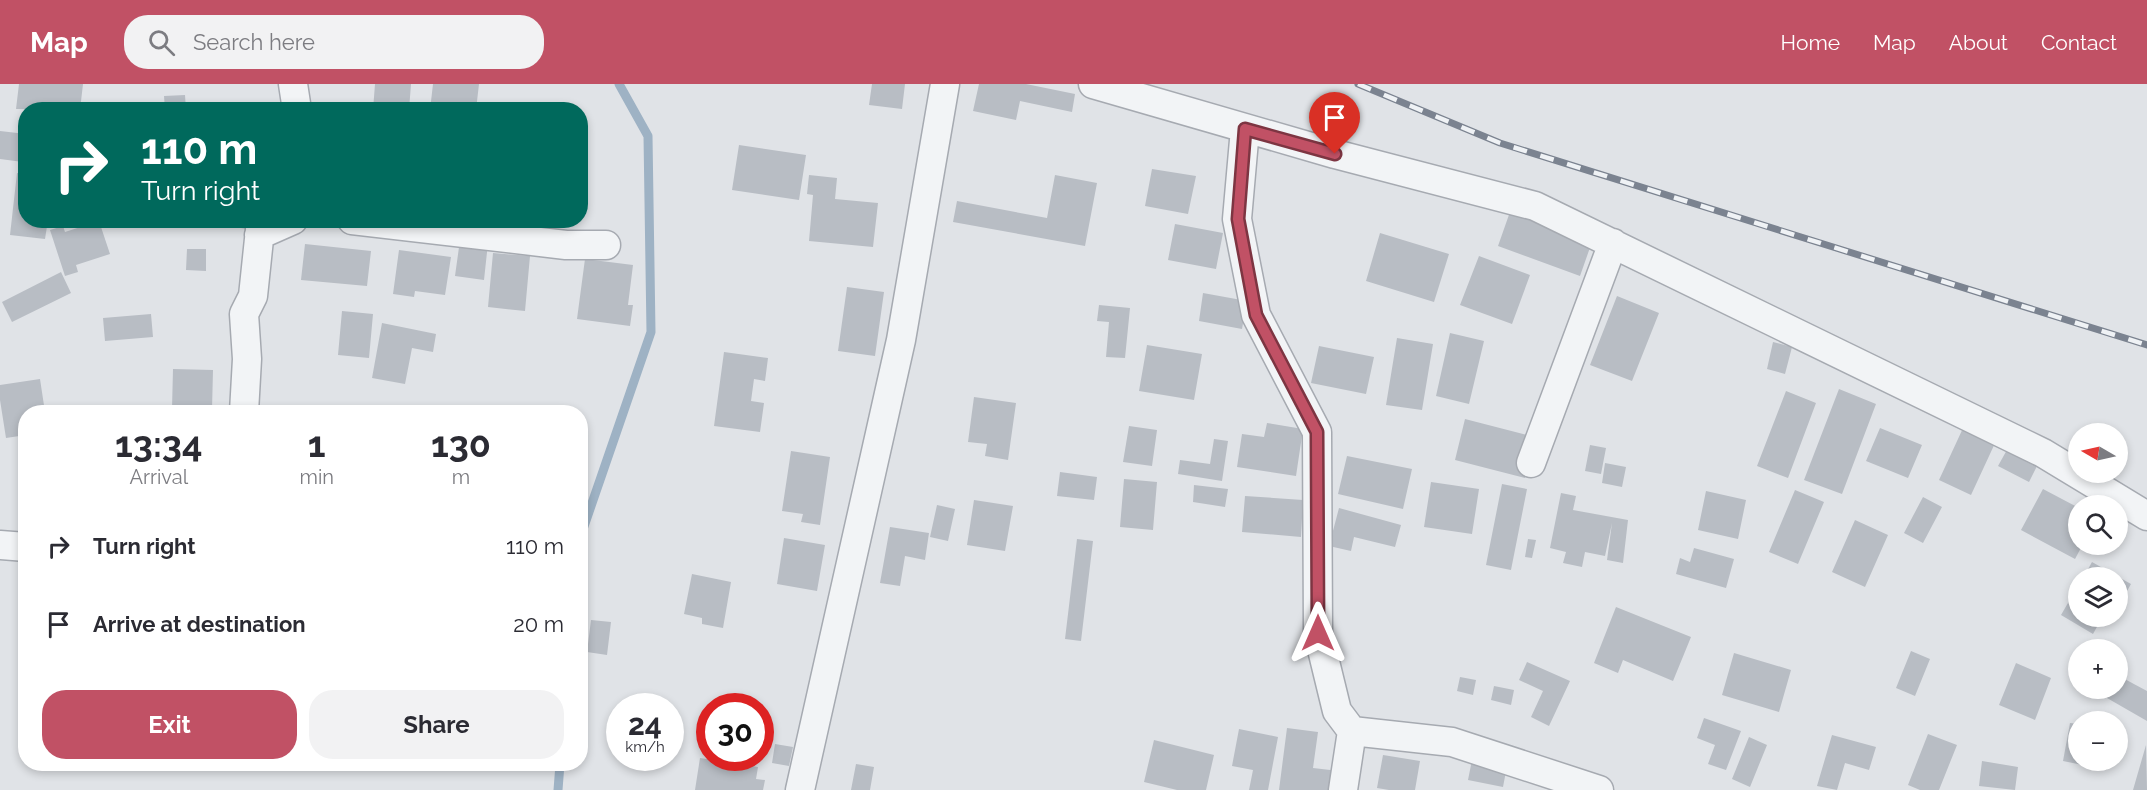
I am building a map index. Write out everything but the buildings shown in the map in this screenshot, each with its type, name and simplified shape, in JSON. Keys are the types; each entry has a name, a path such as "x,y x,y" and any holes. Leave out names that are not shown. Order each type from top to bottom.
{"street":[{"path":"293,84 296,102"},
{"path":"800,790 902,340 945,84"},
{"path":"1093,84 1245,129 1535,206 2043,453 2147,516"},
{"path":"1245,129 1238,219 1256,315 1317,432 1318,633 1337,711 1352,731 1343,790"},
{"path":"244,405 247,359 244,314 253,296 260,228"},
{"path":"420,228 556,244 606,246"},
{"path":"1531,463 1613,243"},
{"path":"0,545 18,546"},
{"path":"1352,731 1452,742 1599,790"}],"waterway":[{"path":"588,515 651,332 648,136 619,84"},
{"path":"558,790 559,771"}],"railway":[{"path":"1358,84 1500,143 2147,345"}],"route":[{"path":"1318,633 1317,432 1256,315 1238,219 1245,129 1335,154"}]}
